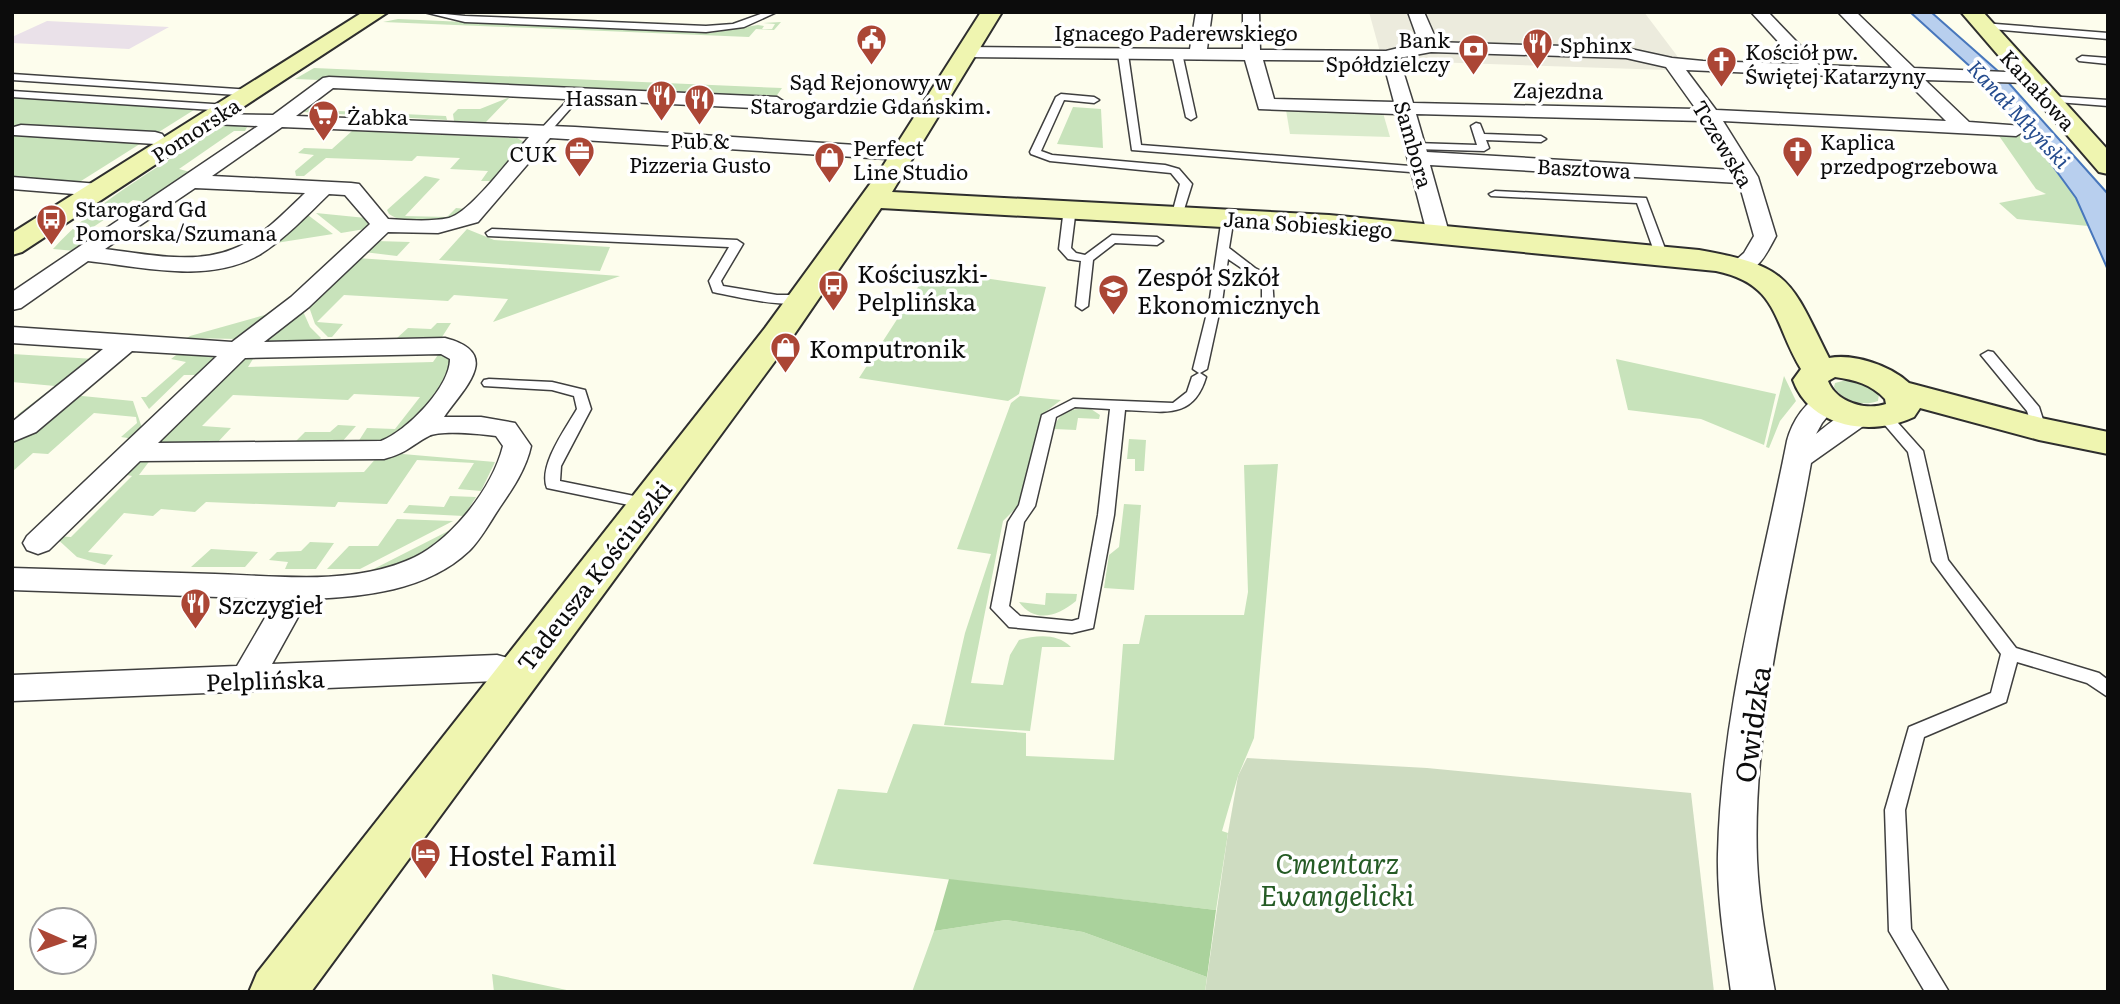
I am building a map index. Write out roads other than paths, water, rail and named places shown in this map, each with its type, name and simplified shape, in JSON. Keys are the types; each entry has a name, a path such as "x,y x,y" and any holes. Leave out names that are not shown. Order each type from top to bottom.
{"street":[{"name":"Pomorska","path":"12,246 378,12"},
{"name":"Tadeusza Kościuszki","path":"277,992 803,299 874,199 992,12"},
{"path":"1198,53 1204,12"},
{"path":"1251,12 1252,53"},
{"path":"1416,12 1426,37 1423,47"},
{"path":"1759,12 1813,69"},
{"path":"1846,12 1965,129"},
{"name":"Kanałowa","path":"1977,17 2018,77 2048,99 2108,166"},
{"name":"Ignacego Paderewskiego","path":"965,51 1388,56 1423,47 1626,53 1672,64 2018,77"},
{"name":"Zajezdna","path":"1252,53 1266,105 1710,115 2016,130"},
{"name":"Sambora","path":"1388,56 1392,61 1438,233"},
{"name":"Tczewska","path":"1672,64 1710,115 1748,177 1765,236 1753,257 1741,266"},
{"path":"276,121 308,98 480,107 500,90 778,103"},
{"path":"220,113 276,121 544,132 903,154"},
{"name":"Pomorska","path":"12,303 276,121"},
{"path":"15,127 155,138"},
{"path":"38,543 239,350 300,302 382,225 436,228 454,225 470,217 544,132"},
{"name":"Basztowa","path":"1419,158 1748,177"},
{"name":"Pomorska","path":"190,181 351,189 382,225"},
{"path":"12,183 100,190"},
{"path":"84,254 197,264 230,258 257,246 324,187"},
{"name":"Jana Sobieskiego","path":"874,199 1228,217 1438,233 1661,254 1741,266"},
{"path":"1741,266 1766,278 1796,319 1829,344 1854,369"},
{"path":"1796,319 1822,386 1886,408 2039,429 2108,443"},
{"path":"12,335 239,350 445,346 463,355 463,370 424,426 402,443 368,451 132,452"},
{"path":"12,433 26,426 126,343"},
{"path":"1822,386 1835,367 1854,369 1880,378 1886,408"},
{"name":"Owidzka","path":"1753,992 1740,912 1739,815 1752,698 1801,432 1822,386"},
{"path":"1798,458 1820,447 1834,432 1886,408"},
{"path":"12,579 298,588 355,586 390,580 428,566 457,544 514,465 517,446 505,429 481,425 424,426"},
{"path":"246,680 298,588"},
{"name":"Pelplińska","path":"12,688 497,668 518,673"}],"lane":[{"path":"428,12 465,19 706,29 730,28 760,20 773,12"},
{"path":"1977,17 2108,36"},
{"path":"1177,53 1191,117"},
{"path":"1123,54 1136,148 1419,158 1484,148 1478,132 1541,139"},
{"path":"2081,59 2108,61"},
{"path":"12,77 252,93"},
{"path":"544,132 579,93"},
{"path":"12,94 220,113"},
{"path":"1094,100 1060,97 1035,152 1050,158 1165,168 1175,172 1186,184 1178,214"},
{"path":"2048,99 2108,103"},
{"path":"1495,194 1642,200 1661,254"},
{"path":"1070,208 1065,249 1072,256 1087,259"},
{"path":"1118,405 1106,515 1087,623 1072,627 1015,622 1000,608 1016,522 1027,506 1049,415 1073,403 1176,407 1194,394 1214,305 1228,217"},
{"path":"492,233 737,244 715,281 718,289 777,299 803,299"},
{"path":"1082,306 1087,259 1112,239 1157,241"},
{"path":"1214,305 1268,309 1268,280 1251,271 1224,250"},
{"path":"1987,355 2034,410 2039,429"},
{"path":"489,383 552,386 580,393 584,409 553,466 552,484 648,504"},
{"path":"1886,408 1916,451 1940,561 2010,653 2093,678 2108,690"},
{"path":"1938,992 1899,931 1895,810 1916,732 1999,697 2010,653"}],"water":[{"name":"Kanał Młyński","path":"1910,12 1931,12 1999,72 2108,194 2108,270 2076,198 2036,143 1975,71"}],"place":[{"name":"Sąd Rejonowy w Starogardzie Gdańskim.","path":"871,67"},
{"name":"Sphinx","path":"1537,70"},
{"name":"Bank Spółdzielczy","path":"1473,77"},
{"name":"Kościół pw. Świętej Katarzyny","path":"1722,89"},
{"name":"Hassan","path":"661,123"},
{"name":"Pub & Pizzeria Gusto","path":"700,126"},
{"name":"Żabka","path":"324,142"},
{"name":"CUK","path":"580,179"},
{"name":"Kaplica przedpogrzebowa","path":"1797,179"},
{"name":"Perfect Line Studio","path":"830,185"},
{"name":"Starogard Gd Pomorska/Szumana","path":"52,246"},
{"name":"Kościuszki- Pelplińska","path":"834,313"},
{"name":"Zespół Szkół Ekonomicznych","path":"1114,316"},
{"name":"Komputronik","path":"786,374"},
{"name":"Szczygieł","path":"195,630"},
{"name":"Hostel Famil","path":"425,881"}],"park label":[{"name":"Cmentarz Ewangelicki","path":"1337,878"}]}
